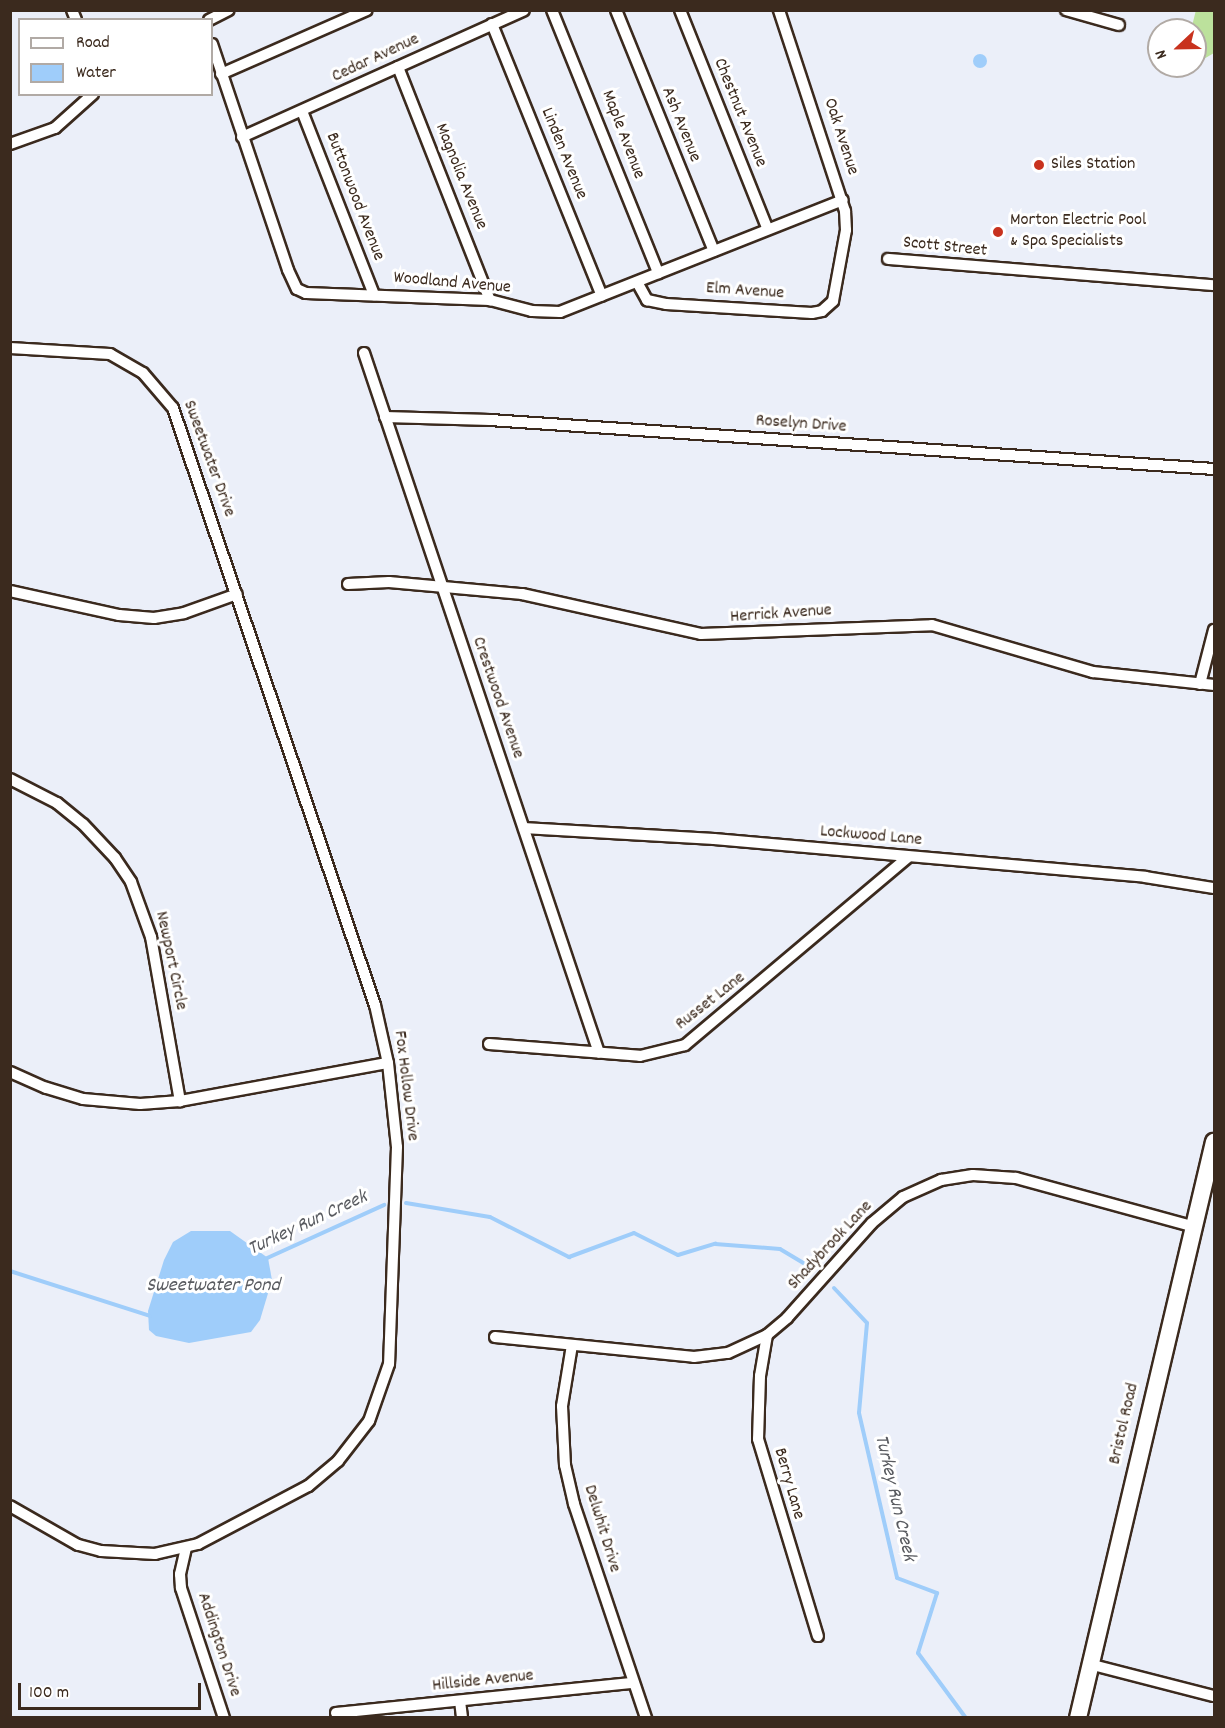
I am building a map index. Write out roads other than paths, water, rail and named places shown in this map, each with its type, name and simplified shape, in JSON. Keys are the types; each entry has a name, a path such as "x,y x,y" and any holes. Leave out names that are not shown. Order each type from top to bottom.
{"main road":[{"name":"Bristol Road","path":"1078,1718 1192,1226 1215,1142"}],"street":[{"path":"213,18 229,10"},
{"path":"221,74 367,10"},
{"name":"Cedar Avenue","path":"242,137 524,10"},
{"name":"Maple Avenue","path":"552,10 658,273"},
{"name":"Ash Avenue","path":"616,10 714,251"},
{"name":"Chestnut Avenue","path":"680,10 767,227"},
{"name":"Oak Avenue","path":"779,10 843,200 846,230 838,278"},
{"path":"1066,10 1119,26"},
{"name":"Linden Avenue","path":"492,24 602,296"},
{"name":"Woodland Avenue","path":"213,47 242,137 297,289 490,300 552,313 602,296 767,227 843,200"},
{"name":"Magnolia Avenue","path":"398,66 490,300"},
{"path":"10,144 55,128 91,96"},
{"name":"Buttonwood Avenue","path":"302,111 374,295"},
{"name":"Scott Street","path":"888,259 1215,285"},
{"name":"Elm Avenue","path":"637,282 650,302 812,313 822,311 833,302 838,278"},
{"name":"Sweetwater Drive","path":"10,348 110,354 155,383 181,427 237,594"},
{"name":"Crestwood Avenue","path":"364,353 599,1053"},
{"name":"Roselyn Drive","path":"385,417 490,420 1215,469"},
{"name":"Herrick Avenue","path":"348,584 389,582 564,600 701,634 932,625 1093,672 1215,685"},
{"path":"10,591 140,618 168,617 237,594"},
{"name":"Fox Hollow Drive","path":"10,1506 59,1536 101,1551 139,1555 186,1548 297,1492 322,1475 355,1442 380,1398 389,1364 393,1319 397,1147 388,1063 375,1005 237,594"},
{"path":"1200,684 1215,630"},
{"name":"Newport Circle","path":"10,779 57,803 83,824 108,849 131,882 151,937 180,1101"},
{"name":"Lockwood Lane","path":"524,828 714,838 1145,877 1215,888"},
{"name":"Russet Lane","path":"489,1044 656,1055 698,1038 908,857"},
{"path":"10,1072 83,1099 130,1104 180,1101 388,1063"},
{"name":"Shadybrook Lane","path":"495,1337 694,1357 728,1353 767,1335 872,1223 903,1197 940,1180 973,1175 1016,1178 1192,1226"},
{"name":"Berry Lane","path":"767,1335 760,1376 758,1439 818,1636"},
{"name":"Delwhit Drive","path":"572,1345 562,1406 565,1466 574,1504 646,1718"},
{"name":"Addington Drive","path":"186,1548 180,1574 181,1588 224,1718"},
{"path":"1089,1664 1215,1696"},
{"name":"Hillside Avenue","path":"336,1713 633,1683"},
{"path":"460,1701 462,1718"}],"water":[{"path":"980,54 985,56 987,61 985,66 980,68 975,66 973,61 975,56"},
{"name":"Sweetwater Pond","path":"191,1231 230,1231 268,1258 272,1280 260,1320 251,1332 189,1343 156,1336 149,1330 148,1311 164,1260 173,1242"}],"waterway":[{"name":"Turkey Run Creek","path":"406,1203 490,1217 569,1257 634,1233 678,1255 715,1244 780,1249 813,1269"},
{"name":"Turkey Run Creek","path":"265,1259 384,1205"},
{"name":"Turkey Run Creek","path":"10,1271 150,1316"},
{"name":"Turkey Run Creek","path":"834,1288 867,1323 859,1413 897,1578 937,1593 918,1653 966,1718"}],"place":[{"name":"Siles Station","path":"1039,165"},
{"name":"Morton Electric Pool & Spa Specialists","path":"998,232"}]}
